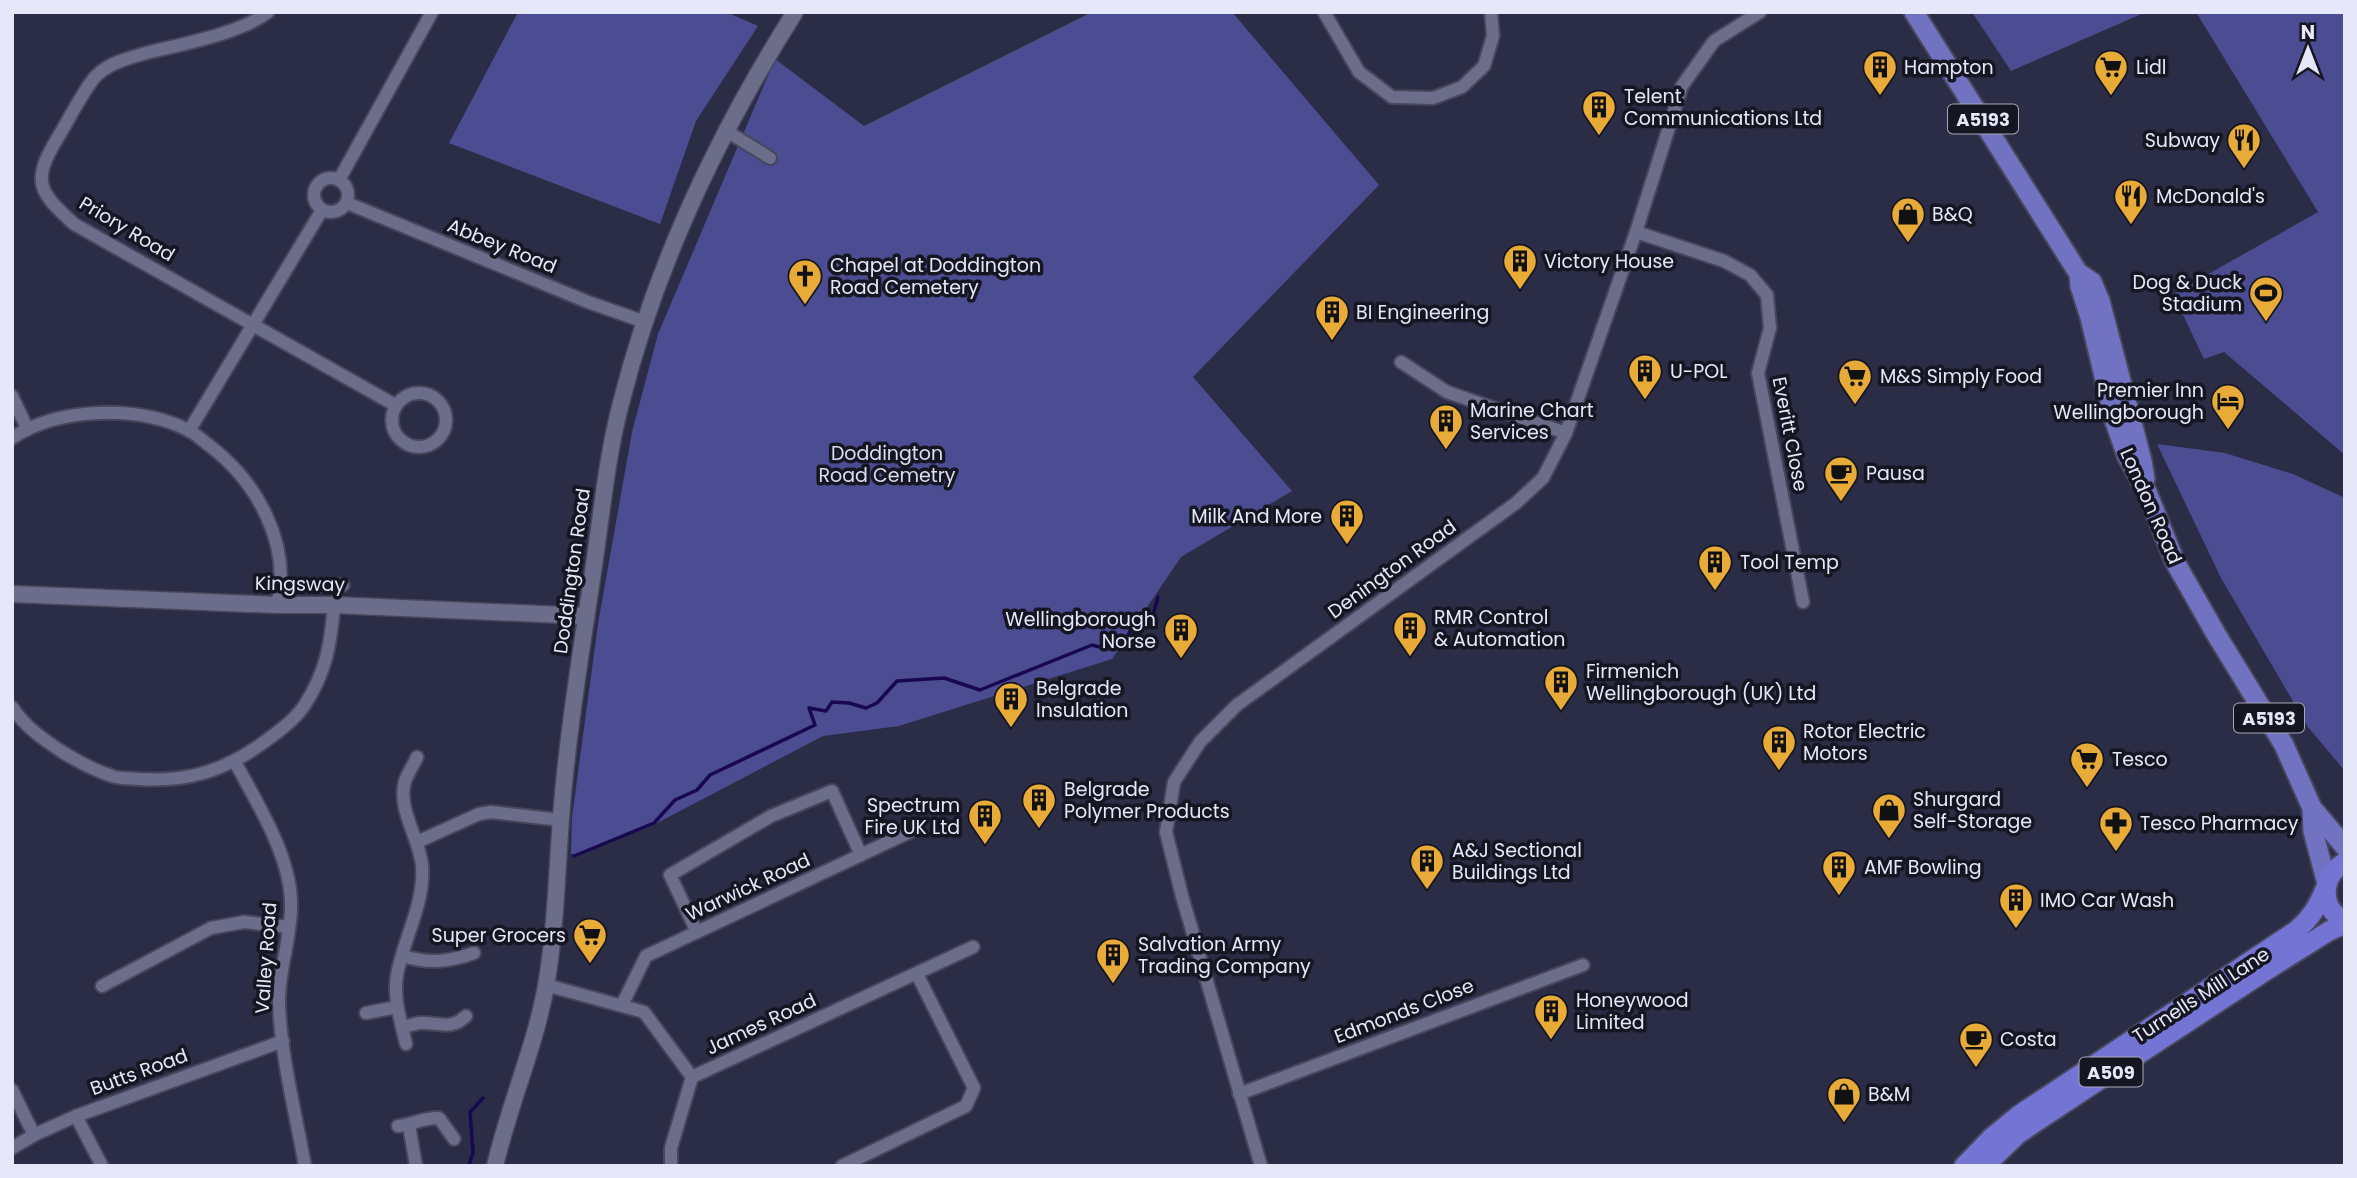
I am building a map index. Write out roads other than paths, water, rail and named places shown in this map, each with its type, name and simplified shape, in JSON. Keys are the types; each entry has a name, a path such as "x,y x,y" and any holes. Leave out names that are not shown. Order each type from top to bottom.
{"highway":[{"name":"Turnells Mill Lane","path":"1964,1166 1992,1137 2019,1115 2297,930 2318,908 2330,874 2345,862"},
{"path":"2326,886 2328,906 2332,913 2345,923"},
{"name":"Turnells Mill Lane","path":"1985,1166 2018,1134 2278,963 2345,923"}],"main road":[{"name":"London Road","path":"1914,12 2079,274 2115,422 2131,467 2147,492 2175,562 2284,745 2312,808 2345,847"},
{"name":"London Road","path":"2312,808 2313,831 2326,886"}],"street":[{"name":"Priory Road","path":"268,12 259,19 231,30 120,60 96,75 46,158 40,176 48,200 75,224 395,405"},
{"path":"339,180 432,12"},
{"name":"Doddington Road","path":"495,1166 535,1034 546,985 565,772 586,616 618,418 645,322 687,211 725,130 758,70 795,12"},
{"path":"1324,12 1359,72 1392,97 1433,99 1462,87 1484,66 1493,36 1491,12"},
{"name":"Denington Road","path":"1261,1166 1175,873 1166,832 1174,782 1200,742 1237,705 1516,503 1543,478 1566,433 1636,232 1682,86 1714,41 1760,12"},
{"path":"725,130 770,158"},
{"path":"328,178 339,180 348,190 347,203 334,212 322,210 314,198 316,187 328,178"},
{"name":"Abbey Road","path":"347,203 588,302 645,322"},
{"path":"189,431 322,210"},
{"name":"Everitt Close","path":"1636,232 1724,261 1750,275 1767,295 1770,328 1758,373 1803,602"},
{"path":"1401,362 1447,392 1566,433"},
{"path":"413,392 435,397 447,413 445,433 432,446 411,448 397,438 391,423 395,405 413,392"},
{"path":"12,396 27,428"},
{"path":"12,438 27,428 63,417 98,413 164,421 189,431 228,460 251,489 269,522 279,556 282,585 277,605"},
{"path":"282,585 343,585"},
{"name":"Kingsway","path":"12,594 586,616"},
{"path":"14,715 44,740 73,758 114,777 155,780 196,776 235,762 271,737 303,709 321,675 332,641 334,605"},
{"path":"407,1044 397,1007 397,976 420,899 422,866 418,842 404,804 405,782 418,757"},
{"name":"Valley Road","path":"235,762 275,837 292,905 279,1001 283,1041 305,1166"},
{"path":"697,932 670,875 771,816 832,791 861,855"},
{"path":"418,842 479,814 492,812 561,820"},
{"name":"Warwick Road","path":"622,1005 646,956 916,829"},
{"path":"102,986 211,928 244,922 289,927"},
{"name":"James Road","path":"546,985 644,1012 692,1077 972,947"},
{"path":"403,956 418,961 437,962 455,960 474,953"},
{"name":"Edmonds Close","path":"1239,1094 1583,965"},
{"path":"842,1166 966,1106 974,1088 917,974"},
{"path":"366,1013 397,1007"},
{"path":"402,1027 422,1023 445,1026 459,1023 466,1016"},
{"name":"Butts Road","path":"12,1148 76,1116 283,1041"},
{"path":"671,1166 671,1147 692,1077"},
{"path":"12,1090 34,1135"},
{"path":"76,1116 102,1166"},
{"path":"416,1166 403,1125 439,1118 454,1139"}],"waterway":[{"path":"574,856 654,823 675,800 697,790 710,775 815,725 809,708 826,711 832,702 866,708 877,703 897,681 944,678 980,690 1092,645 1107,649 1125,645 1134,625 1141,619 1153,616 1158,597"},
{"path":"469,1166 473,1152 470,1112 483,1098"}],"place":[{"name":"Hampton","path":"1880,97"},
{"name":"Lidl","path":"2111,97"},
{"name":"Telent Communications Ltd","path":"1599,137"},
{"name":"Subway","path":"2244,170"},
{"name":"McDonald's","path":"2131,226"},
{"name":"B&Q","path":"1908,244"},
{"name":"Victory House","path":"1520,291"},
{"name":"Chapel at Doddington Road Cemetery","path":"805,306"},
{"name":"Dog & Duck Stadium","path":"2266,323"},
{"name":"BI Engineering","path":"1332,342"},
{"name":"U-POL","path":"1645,401"},
{"name":"M&S Simply Food","path":"1855,406"},
{"name":"Premier Inn Wellingborough","path":"2228,431"},
{"name":"Marine Chart Services","path":"1446,451"},
{"name":"Pausa","path":"1841,503"},
{"name":"Milk And More","path":"1347,546"},
{"name":"Tool Temp","path":"1715,592"},
{"name":"RMR Control & Automation","path":"1410,658"},
{"name":"Wellingborough Norse","path":"1181,660"},
{"name":"Firmenich Wellingborough (UK) Ltd","path":"1561,712"},
{"name":"Belgrade Insulation","path":"1011,729"},
{"name":"Rotor Electric Motors","path":"1779,772"},
{"name":"Tesco","path":"2087,789"},
{"name":"Belgrade Polymer Products","path":"1039,830"},
{"name":"Shurgard Self-Storage","path":"1889,840"},
{"name":"Spectrum Fire UK Ltd","path":"985,846"},
{"name":"Tesco Pharmacy","path":"2116,853"},
{"name":"A&J Sectional Buildings Ltd","path":"1427,891"},
{"name":"AMF Bowling","path":"1839,897"},
{"name":"IMO Car Wash","path":"2016,930"},
{"name":"Super Grocers","path":"590,965"},
{"name":"Salvation Army Trading Company","path":"1113,985"},
{"name":"Honeywood Limited","path":"1551,1041"},
{"name":"Costa","path":"1976,1069"},
{"name":"B&M","path":"1844,1124"}],"park label":[{"name":"Doddington Road Cemetry","path":"887,464"}]}
